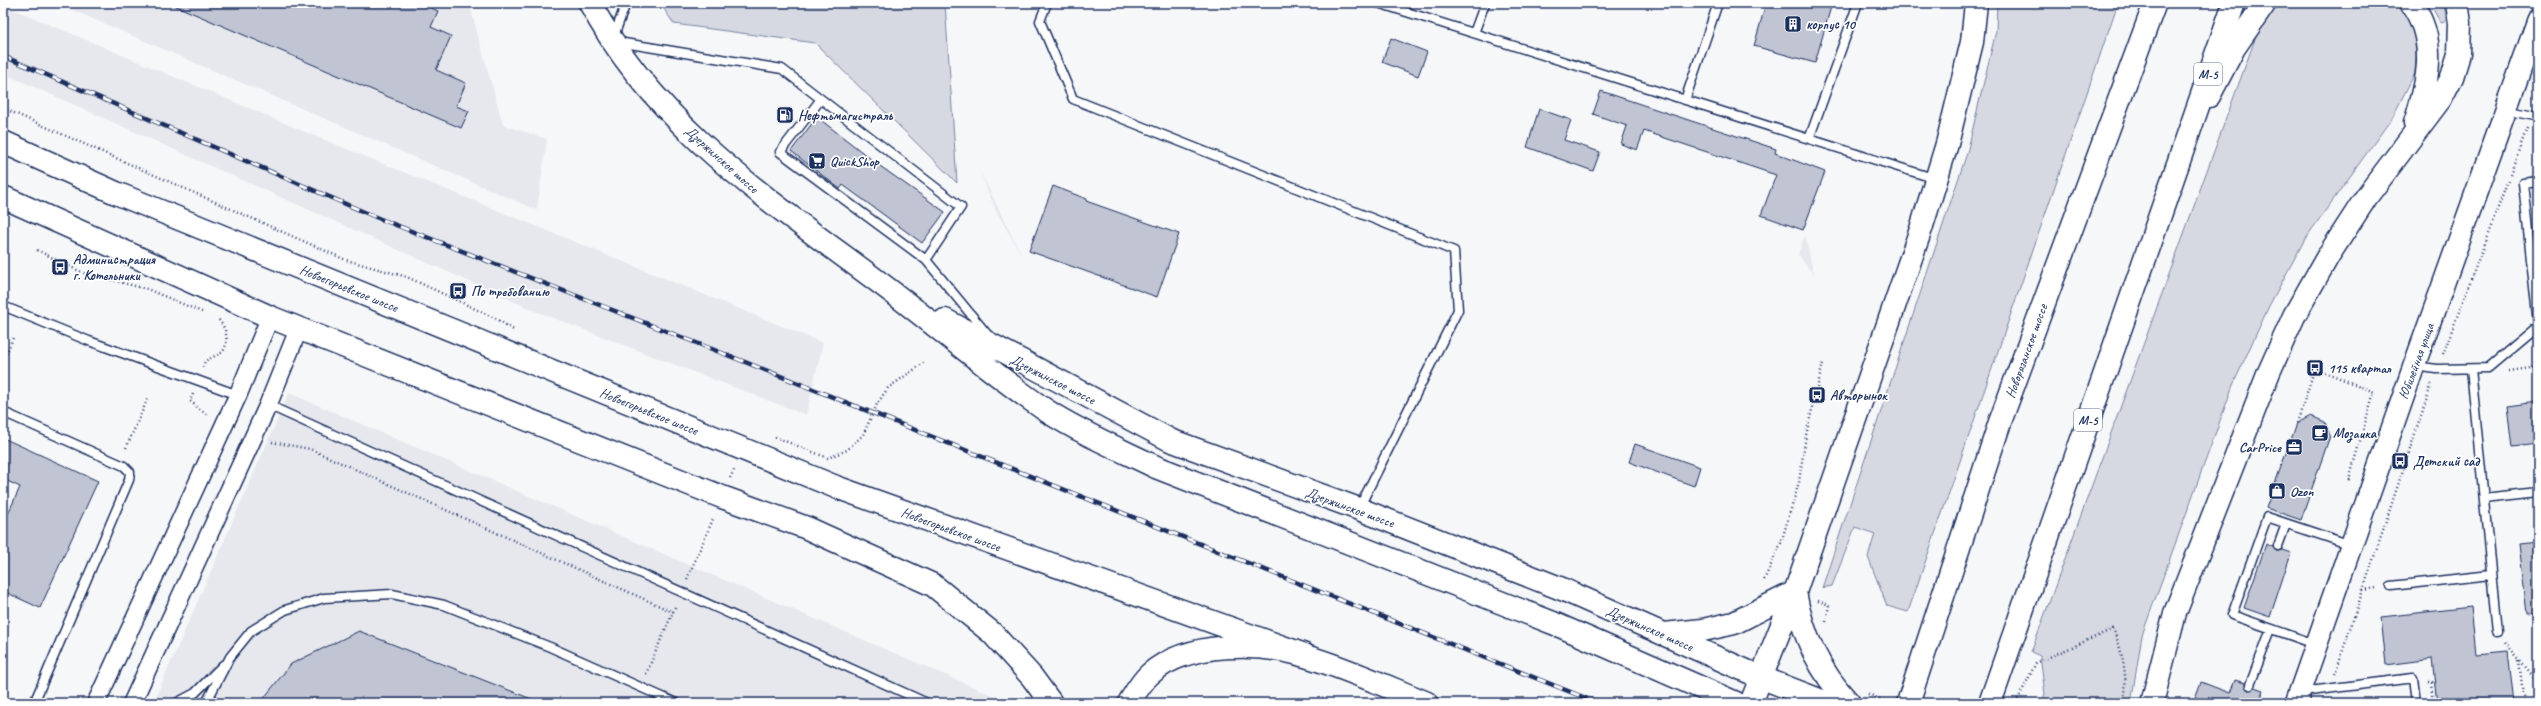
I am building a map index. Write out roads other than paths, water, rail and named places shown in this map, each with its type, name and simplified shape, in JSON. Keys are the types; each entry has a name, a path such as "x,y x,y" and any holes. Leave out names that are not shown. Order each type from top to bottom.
{"main road":[{"name":"Дзержинское шоссе","path":"590,3 612,41 658,100 719,160 801,227 884,286 992,371 1048,411 1097,439 1156,467 1553,623 1736,703"},
{"path":"1751,703 1760,677 1795,592 1936,179 1947,144 1972,42 1976,3"},
{"name":"Новорязанское шоссе","path":"1908,703 2000,422 2155,3"},
{"name":"М-5","path":"1991,699 2183,144 2234,3"},
{"name":"М-5","path":"2183,144 2234,48 2265,3"},
{"path":"2410,139 2426,88 2429,60 2426,33 2418,12 2411,3"},
{"path":"2152,703 2175,613 2268,372 2294,316 2328,256 2367,196 2441,98 2452,77 2459,54 2460,23 2457,3"},
{"name":"Новоегорьевское шоссе","path":"3,142 116,193 836,487 1305,655"},
{"path":"3,197 270,317 722,498 807,528 933,585 992,633 1032,677 1051,703"},
{"name":"Дзержинское шоссе","path":"884,286 1002,352 1170,440 1359,509 1562,589 1760,677 1827,703"},
{"path":"1216,491 1208,482 1205,473 1208,466 1215,462 1227,462"},
{"path":"1662,634 1703,630 1734,623 1795,592"},
{"path":"1795,592 1799,613 1817,661 1827,677 1849,703"},
{"path":"1129,703 1150,674 1166,663 1202,650 1224,647 1254,647 1305,655 1427,703"}],"street":[{"name":"Юбилейная улица","path":"2298,698 2414,366 2538,20"},
{"path":"96,703 238,395 270,317"},
{"path":"132,703 268,405 299,328"}],"lane":[{"path":"626,3 612,41 782,69 961,207 926,260"},
{"path":"1047,3 1040,20 1073,98 1454,251 1458,310 1359,509"},
{"path":"1378,3 1936,179"},
{"path":"1474,33 1485,3"},
{"path":"1684,100 1718,3"},
{"path":"1809,139 1858,3"},
{"path":"821,99 780,152 926,260 1002,352"},
{"path":"2506,110 2535,117"},
{"path":"2414,366 2437,369 2488,368 2538,326 2523,183 2538,181"},
{"path":"3,306 89,342 198,379 238,395"},
{"path":"2472,369 2497,632"},
{"path":"268,405 927,703"},
{"path":"3,412 124,466 130,472 129,480 34,703"},
{"path":"2484,498 2538,492"},
{"path":"2316,644 2232,615 2267,517 2351,546"},
{"path":"2278,546 2286,524"},
{"path":"2391,586 2491,575"},
{"path":"176,703 195,693 230,657 251,631 285,610 324,598 392,594 444,605 550,647 676,703"},
{"path":"2253,622 2256,614"},
{"path":"2250,685 2271,629"},
{"path":"206,703 230,657"},
{"path":"2298,698 2330,689 2413,678 2416,703"}],"railway":[{"path":"3,56 378,218 745,362 1598,703"}],"place":[{"name":"корпус 10","path":"1793,24"},
{"name":"Нефтьмагистраль","path":"785,115"},
{"name":"QuickShop","path":"817,161"},
{"name":"Администрация г. Котельники","path":"60,267"},
{"name":"По требованию","path":"458,291"},
{"name":"115 квартал","path":"2315,368"},
{"name":"Авторынок","path":"1817,395"},
{"name":"Мозаика","path":"2320,433"},
{"name":"CarPrice","path":"2294,447"},
{"name":"Детский сад","path":"2400,461"},
{"name":"Ozon","path":"2277,491"}]}
